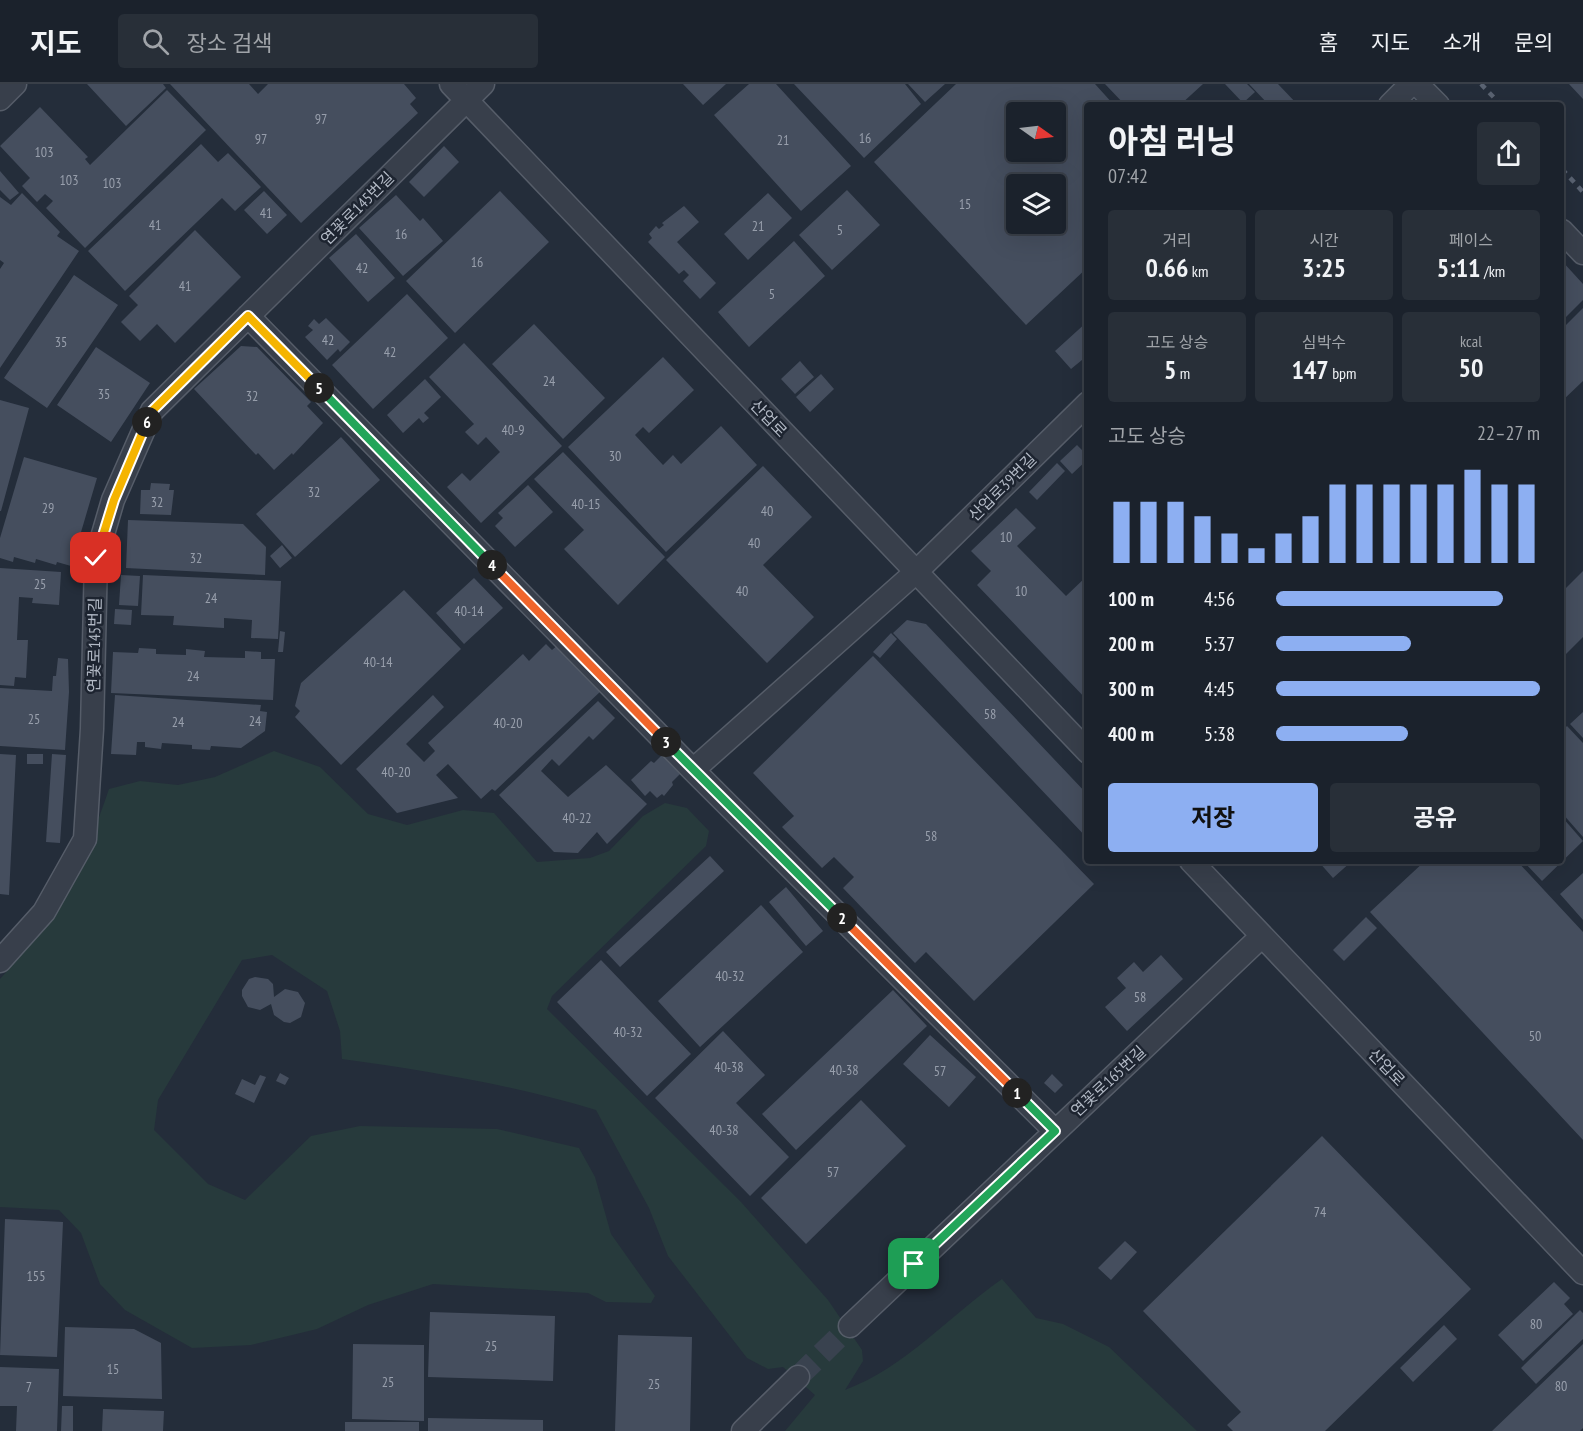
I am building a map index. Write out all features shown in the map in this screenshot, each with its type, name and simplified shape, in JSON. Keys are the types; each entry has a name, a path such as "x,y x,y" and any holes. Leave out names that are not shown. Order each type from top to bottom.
{"street":[{"path":"0,99 15,84"},
{"name":"연꽃로145번길","path":"0,961 44,912 84,839 92,729 96,558 114,500 152,411 248,316 459,92 483,84"},
{"path":"1393,102 1411,84"},
{"path":"1417,84 1435,102"},
{"name":"산업로","path":"459,92 1084,749"},
{"path":"1564,233 1583,253"},
{"path":"248,316 693,770 1055,1131"},
{"name":"산업로39번길","path":"693,770 916,572 1084,407"},
{"name":"산업로","path":"1194,864 1583,1273"},
{"name":"연꽃로165번길","path":"850,1326 1262,936"},
{"path":"743,1431 798,1377"}],"shaded area":[{"path":"274,751 320,767 368,814 407,825 463,810 494,813 537,862 590,858 609,851 643,816 665,803 687,808 709,831 706,846 552,996 547,1009 741,1202 828,1300 862,1350 863,1361 845,1390 867,1380 908,1355 1002,1279 1036,1318 1063,1324 1109,1347 1197,1431 785,1431 815,1395 783,1367 768,1369 747,1358 668,1256 649,1208 596,1110 534,1093 470,1080 342,1059 340,1031 327,991 272,955 242,960 158,1100 154,1130 208,1184 245,1200 311,1136 360,1126 497,1129 579,1148 595,1177 611,1234 655,1296 651,1303 606,1302 588,1293 433,1284 368,1305 317,1329 251,1345 192,1348 125,1310 100,1284 81,1233 59,1210 0,1207 0,979 37,935 66,890 89,843 109,789 140,781 178,785 215,777"}],"building":[{"path":"87,84 163,84 166,88 126,126"},
{"path":"170,84 249,84 258,94 268,84 404,84 416,98 410,104 418,113 301,223"},
{"path":"683,84 726,84 703,105"},
{"path":"749,84 776,84 851,166 801,211 714,115"},
{"path":"794,84 905,84 921,104 864,158"},
{"path":"908,84 945,84 925,102"},
{"path":"956,84 1095,84 1111,102 1084,102 1084,271 1026,325 874,162"},
{"path":"1105,84 1203,84 1183,102 1122,102"},
{"path":"1225,84 1247,84 1255,92 1242,102"},
{"path":"1249,84 1278,84 1295,102 1266,102"},
{"path":"1569,84 1583,84 1583,99"},
{"path":"167,90 206,130 85,248 46,208 53,201 45,194 37,202 22,186 30,178 0,146 40,107 88,157 85,159 90,165"},
{"path":"201,144 218,162 228,153 261,187 235,211 222,198 125,291 88,251"},
{"path":"444,146 459,162 424,197 409,182"},
{"path":"0,171 19,193 10,200 0,190"},
{"path":"847,190 880,225 832,270 799,235"},
{"path":"264,191 287,215 267,234 244,210"},
{"path":"500,191 549,242 455,333 406,281"},
{"path":"22,193 60,232 57,236 79,251 0,368 0,269 4,263 0,260 0,197 11,205"},
{"path":"768,193 792,218 748,260 724,234"},
{"path":"396,195 420,221 423,218 443,241 403,276 359,228"},
{"path":"684,206 699,222 677,242 716,283 700,299 683,281 689,275 684,270 679,274 648,242 652,238 649,234 656,226 659,229 664,225 662,223"},
{"path":"195,230 241,277 175,343 157,324 140,341 121,322 138,305 129,296"},
{"path":"356,234 395,278 368,302 329,258"},
{"path":"794,241 825,276 749,347 718,312"},
{"path":"1564,263 1583,284 1583,300 1564,319"},
{"path":"74,275 118,305 47,408 4,378"},
{"path":"407,294 448,338 373,409 332,365"},
{"path":"1583,308 1583,381 1564,399 1564,327"},
{"path":"326,318 350,342 340,352 338,349 327,360 305,337 313,330 308,326 314,319 319,324"},
{"path":"534,324 605,398 563,439 492,364"},
{"path":"1084,325 1084,358 1071,369 1055,351"},
{"path":"464,343 562,446 481,523 447,487 462,473 470,481 500,452 486,437 478,445 465,432 474,424 429,377"},
{"path":"241,346 257,347 311,402 307,406 323,423 293,455 292,453 274,470 258,453 256,455 194,389"},
{"path":"96,347 150,383 111,442 57,405"},
{"path":"663,357 694,390 649,433 643,427 635,435 663,465 673,455 681,464 721,426 757,465 666,552 568,447"},
{"path":"800,361 814,377 795,394 781,379"},
{"path":"821,374 834,389 810,412 796,397"},
{"path":"425,379 441,397 424,413 429,418 423,423 419,418 403,433 387,415"},
{"path":"0,400 29,408 1,511 0,511"},
{"path":"341,437 380,480 295,557 256,514"},
{"path":"1077,445 1084,452 1084,463 1072,474 1060,461"},
{"path":"563,452 665,557 618,605 564,549 584,530 534,479"},
{"path":"24,457 97,478 71,566 57,562 56,565 36,559 35,563 14,557 13,562 0,558 0,538"},
{"path":"1057,463 1065,471 1037,500 1029,492"},
{"path":"763,466 812,517 763,565 814,617 767,663 666,560"},
{"path":"151,483 170,484 169,490 174,490 171,515 140,514 141,490 150,490"},
{"path":"528,485 553,512 515,547 495,526 503,518 498,513"},
{"path":"1016,508 1036,528 1017,546 1066,596 1084,579 1084,697 977,585 991,571 971,551"},
{"path":"128,520 243,524 266,547 265,575 126,568"},
{"path":"282,545 292,558 280,568 270,556"},
{"path":"0,568 61,572 59,605 32,603 33,598 19,597 17,640 28,640 26,678 15,677 14,686 0,685"},
{"path":"1583,571 1583,637 1564,656 1564,590"},
{"path":"121,575 140,576 138,606 119,605"},
{"path":"143,575 281,581 278,639 251,638 252,620 224,618 224,628 173,625 174,616 141,615"},
{"path":"474,578 503,608 464,644 436,613"},
{"path":"404,590 461,649 341,765 295,717 300,711 295,706 301,683"},
{"path":"115,609 132,610 131,625 114,624"},
{"path":"907,620 926,624 1084,791 1084,835 893,633"},
{"path":"280,631 285,632 283,652 278,652"},
{"path":"891,633 897,639 880,658 873,652"},
{"path":"546,644 552,650 559,644 602,690 495,791 492,789 481,799 448,764 436,775 458,798 397,813 356,769 433,695 444,707 406,744 424,762 435,751 428,743 523,654 529,661"},
{"path":"139,648 156,649 156,654 186,655 186,649 205,651 204,657 245,658 245,651 261,652 261,659 275,659 273,700 111,693 113,652 138,653"},
{"path":"873,656 1094,884 974,1001 926,952 915,963 843,888 854,877 834,857 822,868 782,827 794,816 753,773"},
{"path":"58,658 68,659 69,692 65,750 0,746 0,688 52,691"},
{"path":"115,695 261,705 260,711 267,712 265,731 241,748 211,746 210,750 192,749 192,745 162,743 161,749 145,747 145,742 137,742 136,755 111,754"},
{"path":"598,701 615,718 593,740 589,736 559,766 552,759 541,771 568,797 606,765 647,804 607,844 597,832 578,853 554,852 499,795"},
{"path":"1583,712 1583,738 1570,724"},
{"path":"1567,726 1583,743 1583,837 1564,815 1564,729"},
{"path":"0,754 16,755 9,895 0,894"},
{"path":"27,754 43,754 43,764 27,764"},
{"path":"52,754 66,755 60,843 46,842"},
{"path":"662,755 680,774 664,796 662,794 657,798 650,791 645,796 631,780 651,761 654,763"},
{"path":"1564,819 1583,841 1564,860"},
{"path":"710,856 724,871 620,967 606,952"},
{"path":"1321,864 1349,864 1333,878"},
{"path":"1422,864 1520,864 1583,932 1583,1140 1370,912"},
{"path":"1526,864 1559,864 1542,881"},
{"path":"1583,873 1583,920 1560,894"},
{"path":"786,887 823,931 806,946 769,902"},
{"path":"761,905 803,952 700,1047 658,1001"},
{"path":"1366,917 1377,928 1344,961 1333,950"},
{"path":"1161,955 1183,979 1127,1031 1105,1007 1126,988 1117,978 1134,962 1143,972"},
{"path":"601,960 691,1054 647,1096 557,1002"},
{"path":"255,977 268,979 273,984 274,997 285,989 298,992 305,1003 301,1017 290,1023 284,1022 274,1015 271,1004 260,1010 248,1007 242,996 242,990 249,979"},
{"path":"893,990 927,1026 796,1150 762,1114"},
{"path":"723,1031 765,1075 736,1103 789,1157 750,1196 655,1098"},
{"path":"930,1035 976,1077 949,1107 903,1064"},
{"path":"280,1073 289,1078 285,1085 276,1081"},
{"path":"1052,1074 1063,1085 1055,1093 1044,1083"},
{"path":"260,1075 266,1077 254,1103 235,1094 242,1079 255,1085"},
{"path":"861,1100 906,1146 806,1244 761,1198"},
{"path":"1322,1136 1471,1289 1325,1431 1233,1431 1227,1425 1241,1412 1143,1311"},
{"path":"5,1219 63,1222 57,1357 0,1355"},
{"path":"1125,1241 1137,1252 1111,1280 1098,1268"},
{"path":"1554,1282 1570,1298 1564,1304 1573,1314 1523,1361 1498,1335"},
{"path":"1580,1310 1583,1313 1583,1339 1536,1384 1521,1368"},
{"path":"430,1312 555,1316 553,1381 428,1377"},
{"path":"1444,1325 1457,1339 1413,1382 1400,1368"},
{"path":"65,1327 134,1329 161,1343 162,1399 63,1396"},
{"path":"618,1335 692,1337 690,1431 615,1431"},
{"path":"353,1344 424,1345 424,1421 352,1419"},
{"path":"1583,1344 1583,1428 1580,1431 1492,1431"},
{"path":"0,1367 59,1369 57,1431 16,1431 17,1406 0,1406"},
{"path":"62,1406 73,1406 73,1431 61,1431"},
{"path":"103,1409 164,1411 163,1431 102,1431"},
{"path":"428,1418 543,1420 543,1431 428,1431"},
{"path":"345,1422 419,1422 419,1431 345,1431"}],"tunnel":[{"path":"798,1377 850,1326"}],"railway":[{"path":"1481,84 1498,102"},
{"path":"1564,171 1583,192"}],"route":[{"path":"96,558 114,500 152,411 248,316 693,770 1055,1131 914,1264"}]}
